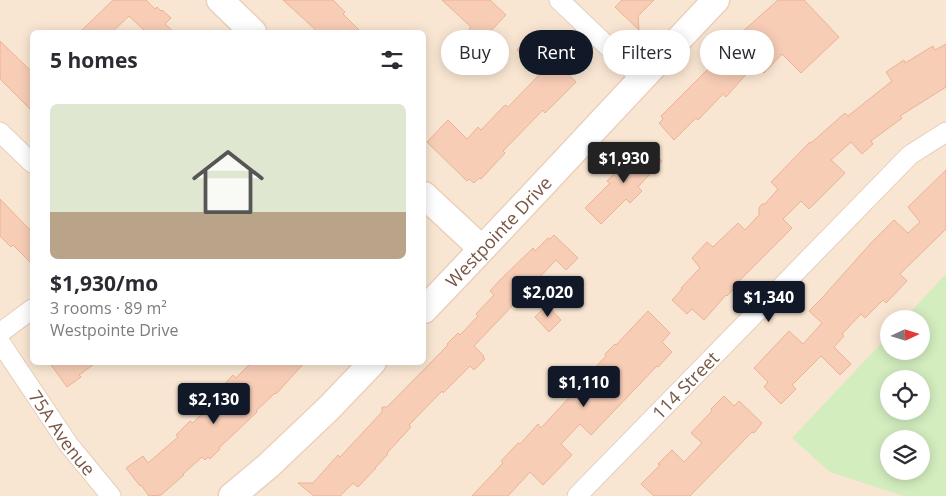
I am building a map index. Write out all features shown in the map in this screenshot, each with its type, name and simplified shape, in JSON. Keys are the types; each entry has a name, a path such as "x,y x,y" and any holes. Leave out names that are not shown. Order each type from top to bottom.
{"street":[{"path":"220,0 251,30"},
{"path":"559,0 641,78"},
{"name":"Westpointe Drive","path":"426,308 716,0"},
{"path":"0,132 30,161"},
{"name":"114 Street","path":"577,496 910,155 946,132"},
{"path":"426,197 482,249"},
{"path":"0,332 30,311"},
{"name":"75A Avenue","path":"0,342 69,445 111,496"},
{"path":"232,496 268,466 329,408 370,365"}],"shaded area":[{"path":"0,0 946,0 946,496 0,496"}],"green space":[{"path":"946,274 946,496 903,496 830,472 792,438 880,345 880,360 930,360 930,310 912,310"}],"building":[{"path":"113,0 146,0 155,9 157,7 171,18 165,24 172,30 144,30 129,16 114,30 82,30"},
{"path":"283,0 333,0 345,12 343,14 359,30 316,30"},
{"path":"442,0 490,0 506,15 492,30 470,30 471,27"},
{"path":"622,0 654,0 638,16 639,30 615,7"},
{"path":"778,0 804,0 839,37 801,73 782,54 774,62 774,30 744,30"},
{"path":"0,41 30,70 30,109 0,79"},
{"path":"946,44 946,87 900,116 902,118 871,141 873,144 862,154 851,142 831,160 845,173 809,209 801,201 783,219 792,228 739,281 704,320 692,309 687,314 672,300 700,268 692,258 707,242 713,247 738,223 745,230 759,215 759,208 762,204 765,204 778,189 771,182 810,142 845,113 848,116 892,81 886,72 904,60 905,63 933,46 935,50"},
{"path":"539,75 569,75 576,82 545,113 543,110 503,151 505,153 481,179 479,178 474,183 469,179 467,181 427,142 448,120 467,139 478,127 481,130 505,105 508,107"},
{"path":"702,75 745,75 726,97 723,94 698,120 696,118 674,140 659,123 663,119 661,116"},
{"path":"644,143 662,161 638,187 642,191 630,203 626,199 601,224 585,208 610,183 607,181"},
{"path":"946,170 946,229 900,274 907,281 886,303 883,300 865,318 861,314 842,334 844,336 834,347 851,364 840,375 821,356 792,385 796,389 781,404 764,387 768,382 754,368 789,331 803,344 822,323 809,311 894,220 908,233 920,222 908,207"},
{"path":"0,199 30,230 30,262 13,245 11,247 0,236"},
{"path":"554,235 578,258 566,270 556,260 474,346 485,359 474,370 470,366 443,393 442,391 409,425 411,427 358,487 353,483 340,496 314,496 298,483 313,483 338,455 340,457 382,412 382,407 387,407 458,333 460,335 478,316 476,314 494,295 490,291 500,280 533,248 535,251 548,238 550,239"},
{"path":"547,305 561,320 549,332 535,317"},
{"path":"648,311 670,333 662,342 672,352 658,367 591,435 580,424 561,444 572,455 543,485 530,472 508,496 472,496 503,463 501,461 518,443 520,444 538,424 541,428 606,356 605,354"},
{"path":"51,365 93,365 79,375 81,377 67,387"},
{"path":"249,365 302,365 276,394 256,411 210,459 208,457 205,460 202,457 161,495 149,496 126,468 143,456 148,463 178,437 176,435 190,421 193,423 223,391 220,389 233,375 236,378"},
{"path":"724,396 734,406 739,401 762,423 690,496 654,496 641,484 672,450 684,462 702,443 691,433"}]}
